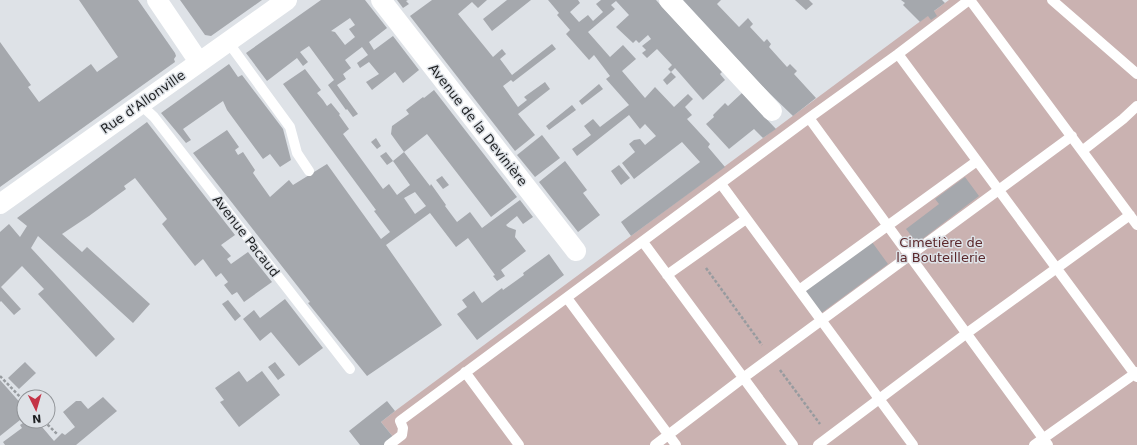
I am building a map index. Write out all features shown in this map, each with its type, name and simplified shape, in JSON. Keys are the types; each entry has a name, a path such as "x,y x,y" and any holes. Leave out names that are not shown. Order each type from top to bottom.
{"street":[{"path":"157,0 200,62"},
{"name":"Rue d'Allonville","path":"0,204 287,0"},
{"name":"Avenue de la Devinière","path":"381,0 576,251"},
{"path":"670,0 772,111"}],"lane":[{"path":"389,445 402,435 400,421 969,0 1137,225"},
{"path":"1052,0 1137,74"},
{"path":"228,42 290,128 297,153 309,171"},
{"path":"898,54 1136,374 1046,442 1034,445"},
{"name":"Avenue Pacaud","path":"140,104 154,117 350,369"},
{"path":"1082,151 1137,106"},
{"path":"809,118 1046,442"},
{"path":"655,445 743,378 1072,136"},
{"path":"799,290 977,161"},
{"path":"721,184 913,445"},
{"path":"818,445 967,333 1130,215"},
{"path":"667,275 746,219"},
{"path":"643,242 794,445"},
{"path":"567,298 676,445"},
{"path":"465,372 519,445"}],"path":[{"path":"0,376 16,393"},
{"path":"52,429 57,434"}],"green space":[{"name":"Cimetière de la Bouteillerie","path":"949,0 1137,0 1137,445 385,445 394,438 381,422"}],"building":[{"path":"79,0 138,0 175,53 175,62 0,187 0,42 31,85 28,87 39,102 91,64 97,72 118,57"},
{"path":"180,0 262,0 211,36 205,35"},
{"path":"321,0 365,0 387,28 369,42 374,50 393,36 419,70 403,83 395,72 372,90 366,82 379,74 369,62 360,68 357,63 368,55 362,47 345,60 351,68 343,74 346,79 337,85 358,114 353,117 347,109 346,110 328,85 334,80 309,46 300,52 308,62 303,66 297,58 267,81 246,53","holes":["350,18 355,25 349,29 355,37 345,45 335,32 331,31"]},
{"path":"397,0 408,0 406,1 409,4 403,8"},
{"path":"432,0 487,0 478,8 472,2 458,14 493,57 502,49 506,54 500,59 512,75 552,44 556,49 513,82 511,80 503,86 518,107 527,100 524,97 545,82 550,89 518,114 535,135 515,151 410,16"},
{"path":"507,0 531,0 492,31 483,19"},
{"path":"548,0 578,0 580,3 570,12 579,22 588,15 593,21 603,12 596,4 601,0 656,0 722,72 720,74 725,80 703,100 675,68 671,72 668,69 672,65 657,49 647,58 642,53 646,50 642,46 651,39 648,35 639,43 636,40 633,43 616,27 629,15 616,1 611,5 615,9 588,32 610,57 623,45 636,59 622,71 645,98 655,87 674,107 688,94 693,99 685,107 692,115 687,119 710,144 708,147 725,167 631,236 621,222 700,162 682,142 634,179 622,163 635,152 629,144 634,140 640,139 645,145 656,136 645,124 640,129 629,115 577,156 572,149 591,135 584,126 593,119 600,127 629,105 606,79 610,76 594,55 589,60 566,34 570,30 557,15 559,13"},
{"path":"683,0 721,0 717,4 739,27 748,18 753,24 750,27 764,42 767,39 771,44 769,47 787,67 790,64 797,71 794,74 816,98 793,116 765,89"},
{"path":"795,0 809,0 813,4 806,10"},
{"path":"901,0 942,0 945,3 934,11 937,16 931,20 928,16 920,22 903,5 905,3"},
{"path":"229,64 238,77 242,75 283,129 291,160 280,167 270,154 263,159 227,110 223,101 183,129 191,140 186,143 161,113"},
{"path":"305,69 321,90 317,93 327,106 331,103 340,114 339,115 349,129 343,134 383,189 389,184 397,195 410,185 393,161 404,152 430,186 431,184 457,222 470,212 482,228 520,200 533,217 523,224 517,216 506,225 516,230 515,237 526,251 501,270 505,276 497,281 493,276 495,275 468,238 456,247 430,213 386,245 442,325 367,376 308,303 310,302 193,153 227,130 239,147 235,150 238,155 243,152 255,170 253,173 270,197 289,180 293,185 327,164 381,239 390,232 374,211 376,210 283,84","holes":["415,192 426,206 415,214 404,198"]},
{"path":"671,72 676,77 667,85 663,80"},
{"path":"599,84 603,89 582,105 579,101"},
{"path":"434,90 517,197 491,217 427,134 404,152 391,134 392,126 409,114 406,110"},
{"path":"742,93 776,129 763,138 754,129 729,149 706,124 714,117 713,115 725,103 728,106"},
{"path":"572,105 576,110 549,130 546,126"},
{"path":"147,122 235,235 221,245 231,256 227,259 231,264 248,252 272,282 244,302 237,292 232,295 224,285 228,282 221,273 216,277 203,259 195,266 162,224 167,219 135,178 124,186 126,189 62,234 82,252 87,247 150,304 133,323 38,236 31,248 115,339 96,357 38,294 44,289 22,266 1,287 21,309 14,315 1,301 0,302 0,232 9,224 20,237 27,226 17,218"},
{"path":"542,135 560,158 535,177 517,155"},
{"path":"376,138 381,146 377,149 371,142"},
{"path":"386,152 393,161 387,165 380,156"},
{"path":"565,161 587,190 583,193 600,215 578,232 539,182"},
{"path":"619,165 630,178 621,185 611,171"},
{"path":"442,176 449,185 443,189 436,180"},
{"path":"965,177 979,196 917,243 906,229 939,204 935,199"},
{"path":"872,242 888,264 820,314 804,292"},
{"path":"549,254 564,275 477,340 457,314 467,307 462,300 474,291 482,303 502,288 503,290 524,275 523,273"},
{"path":"285,299 323,348 299,366 271,332 260,341 243,319 254,310 260,318"},
{"path":"228,300 241,316 235,321 222,304"},
{"path":"25,362 36,373 19,389 8,378"},
{"path":"275,362 285,375 278,380 268,367"},
{"path":"239,371 247,382 262,371 280,395 239,427 220,402 224,400 215,388"},
{"path":"0,380 16,398 16,423 0,436"},
{"path":"103,397 117,411 76,445 5,445 3,442 21,429 44,429 54,441 62,433 65,435 75,427 63,412 76,401 81,401 88,409"},
{"path":"387,401 395,411 381,422 394,438 385,445 360,445 349,431"}]}
